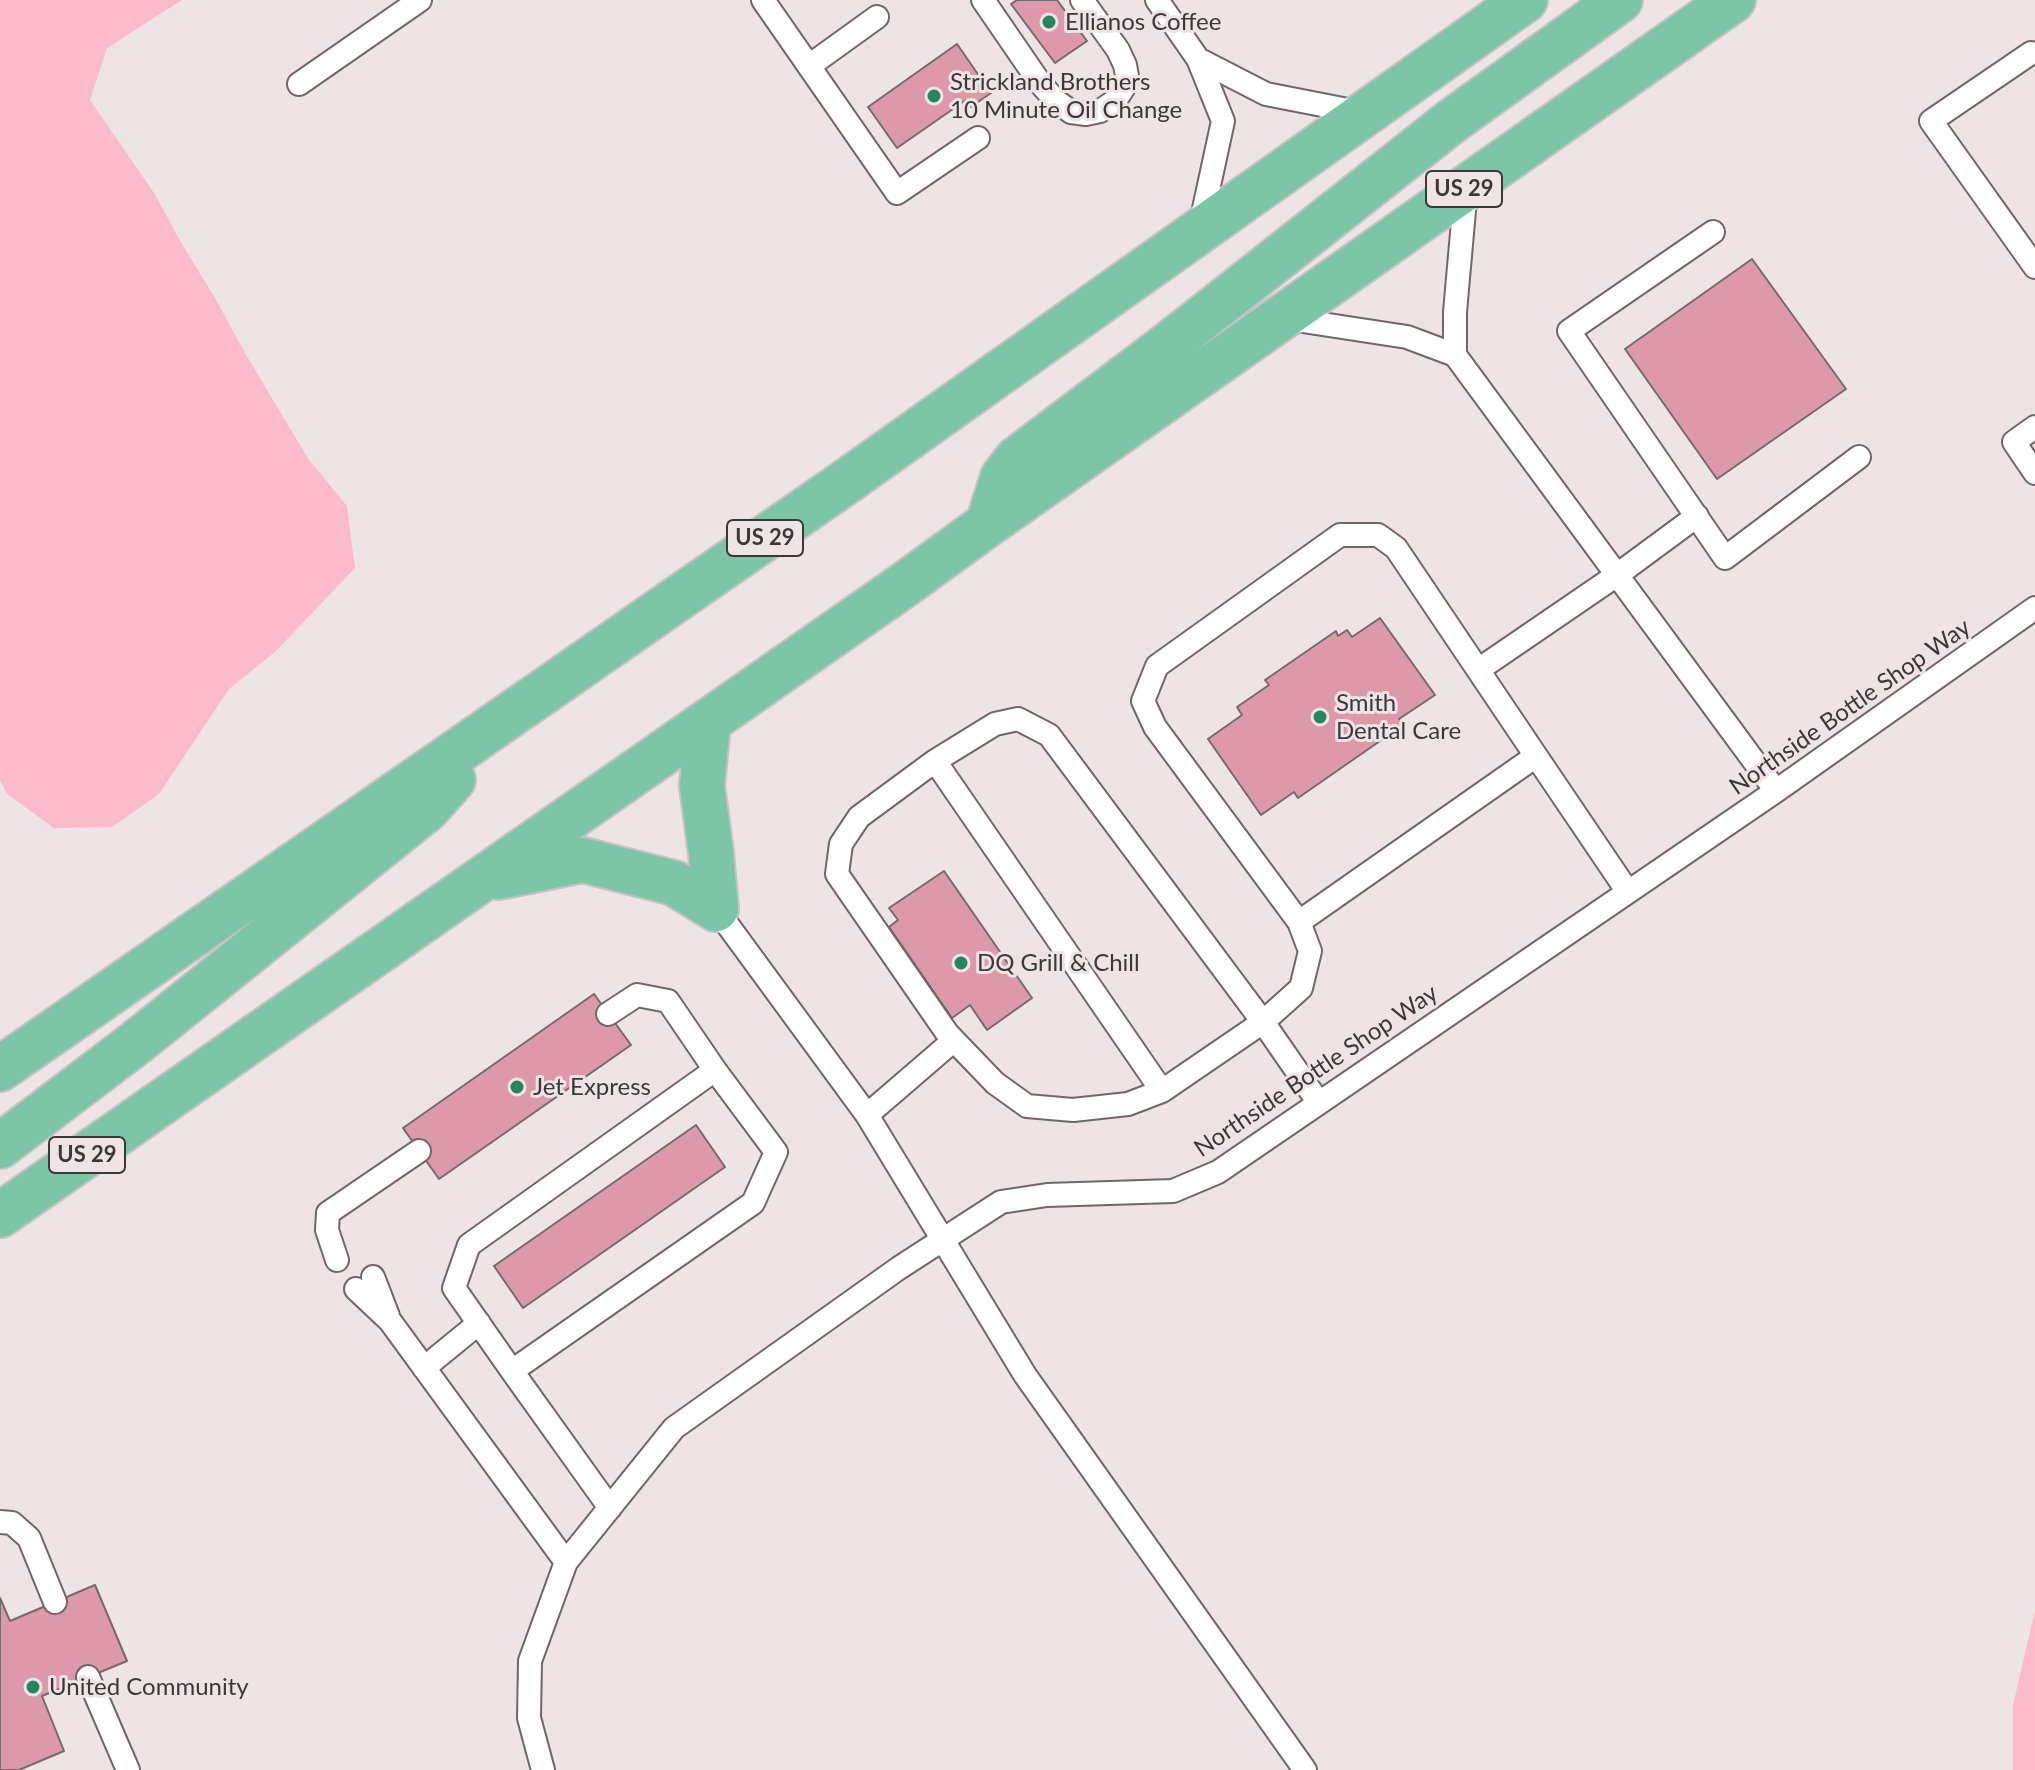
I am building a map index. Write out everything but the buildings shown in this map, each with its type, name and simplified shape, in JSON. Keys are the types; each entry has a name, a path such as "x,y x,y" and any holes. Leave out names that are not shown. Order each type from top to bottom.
{"main road":[{"name":"US 29","path":"0,1069 850,479 1525,0"},
{"path":"988,524 1003,477 1017,459 1168,345 1452,121 1620,0"},
{"name":"US 29","path":"0,1215 904,585 1733,0"},
{"path":"0,1146 137,1042 427,809 523,705"},
{"path":"708,722 702,786 716,909"},
{"path":"481,880 583,860 674,883 716,909"}],"lane":[{"path":"299,84 420,0"},
{"path":"763,0 897,193 978,138"},
{"path":"983,0 1055,100 1071,112 1086,114 1100,111 1115,101 1127,76 1118,50 1082,0"},
{"path":"1157,0 1198,59 1223,121 1199,231"},
{"path":"809,66 877,17"},
{"path":"2034,54 1931,121 2035,267"},
{"path":"1198,59 1266,94 1365,113"},
{"path":"1455,355 1455,312 1466,188"},
{"path":"1713,232 1569,331 1725,558 1859,457"},
{"path":"1282,318 1407,337 1455,355 1776,791"},
{"path":"2035,427 2014,442 2035,473"},
{"path":"1478,670 1697,516"},
{"path":"1319,1103 1263,1022 1049,735 1018,719 995,724 935,761 859,817 841,844 837,874 953,1041 995,1083 1027,1106 1073,1110 1128,1104 1162,1091 1263,1022 1301,988 1310,951 1299,922 1155,727 1143,701 1157,666 1340,535 1378,535 1396,548 1628,892"},
{"name":"Northside Bottle Shop Way","path":"543,1770 529,1718 530,1661 566,1562 674,1428 899,1268 1001,1202 1047,1195 1173,1191 1218,1172 1776,791 2035,608"},
{"path":"1299,922 1536,756"},
{"path":"935,761 1162,1091"},
{"path":"716,909 867,1115 1025,1375 1305,1770"},
{"path":"512,1371 753,1203 776,1152 668,1001 637,995 608,1014"},
{"path":"867,1115 953,1041"},
{"path":"610,1508 454,1288 469,1245 715,1070"},
{"path":"345,1254 327,1230 328,1213 419,1151"},
{"path":"365,1283 566,1562"},
{"path":"424,1368 479,1323"},
{"path":"0,1522 12,1523 29,1538 55,1602"},
{"path":"88,1677 128,1770"}],"shaded area":[{"path":"0,0 182,0 107,48 90,100 154,193 309,460 347,506 355,568 275,652 229,689 159,794 112,827 54,828 7,794 0,780"},
{"path":"2035,1611 2035,1770 2013,1770 2013,1705"}],"place":[{"name":"Ellianos Coffee","path":"1049,22"},
{"name":"Strickland Brothers 10 Minute Oil Change","path":"934,96"},
{"name":"Smith Dental Care","path":"1320,717"},
{"name":"DQ Grill & Chill","path":"961,963"},
{"name":"Jet Express","path":"517,1087"},
{"name":"United Community","path":"33,1687"}]}
